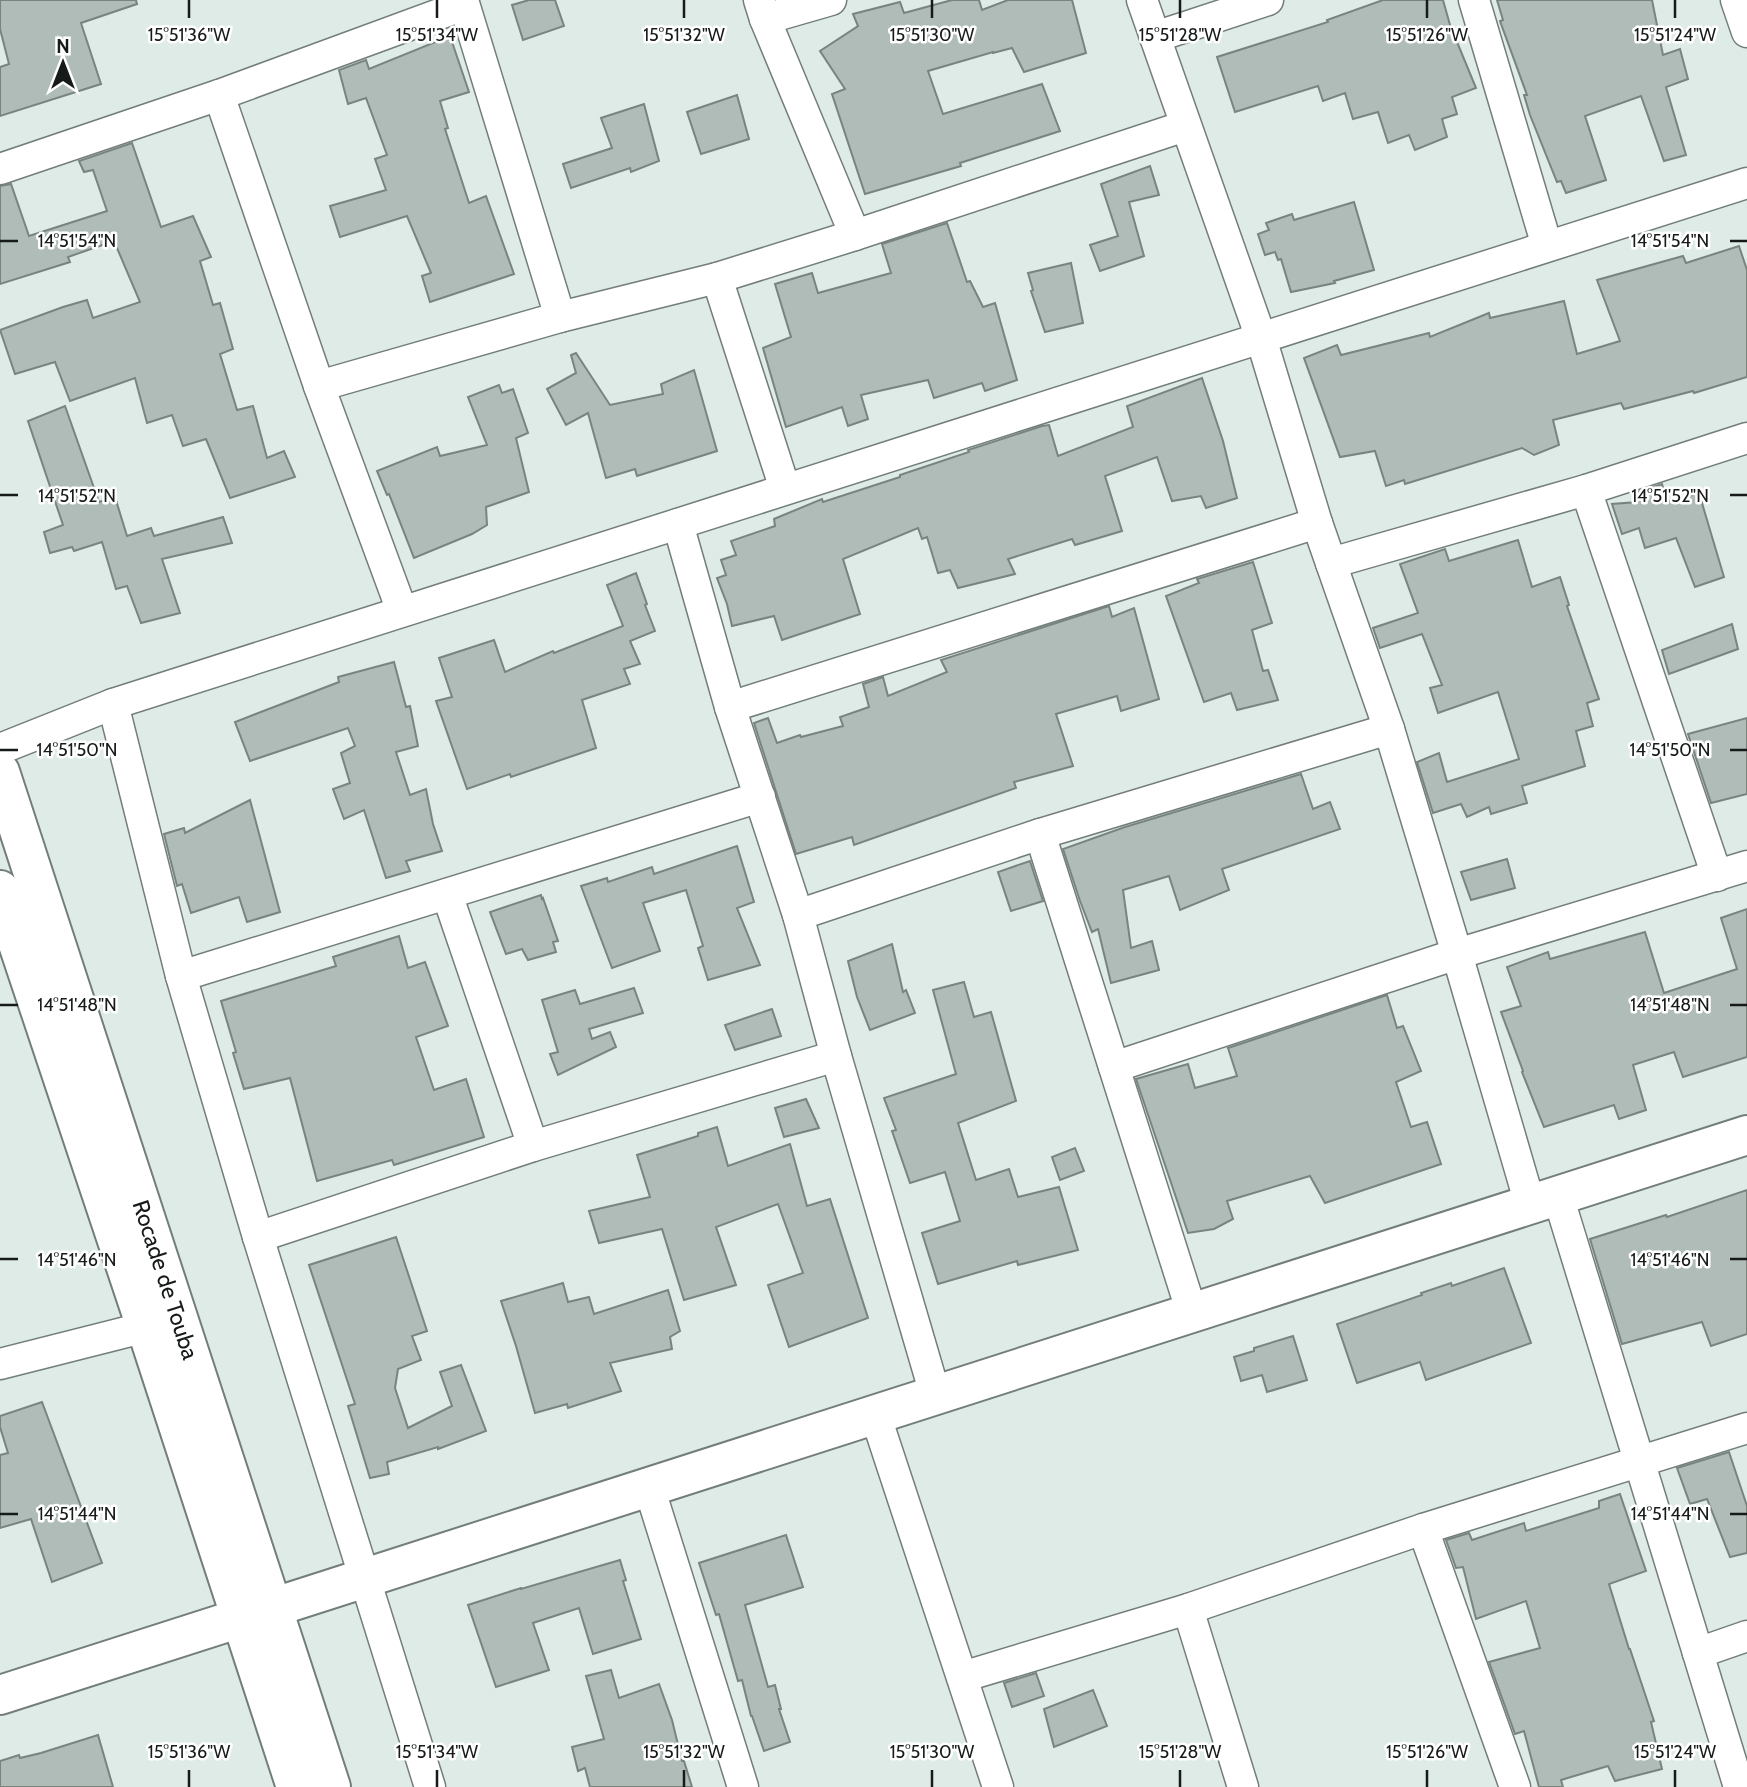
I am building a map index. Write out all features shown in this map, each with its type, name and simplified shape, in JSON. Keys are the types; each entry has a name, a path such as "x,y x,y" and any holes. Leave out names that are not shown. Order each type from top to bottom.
{"street":[{"path":"831,0 762,10 855,235"},
{"path":"1142,0 1261,338 1317,523 1389,729 1457,954 1639,1461 1739,1787"},
{"path":"1156,37 1268,0"},
{"path":"1475,0 1547,246"},
{"path":"1736,0 1747,32"},
{"path":"0,169 219,95 463,3 560,317"},
{"path":"219,95 319,386 402,611"},
{"path":"319,386 560,317 717,278 1185,126"},
{"path":"0,749 113,704 1747,183"},
{"path":"717,278 785,489"},
{"path":"1331,563 1586,490 1747,438"},
{"path":"1586,490 1717,876"},
{"path":"730,708 1317,523"},
{"path":"678,524 730,708 798,915 836,1056 935,1394"},
{"path":"113,704 181,976 258,1237 430,1787"},
{"path":"798,915 1040,834 1389,729"},
{"name":"Rocade de Touba","path":"0,772 162,1323 256,1614 296,1787"},
{"path":"181,976 760,797"},
{"path":"1040,834 1192,1312"},
{"path":"1114,1067 1457,954 1747,866"},
{"name":"Rocade de Touba","path":"0,892 162,1323"},
{"path":"447,894 533,1146"},
{"path":"258,1237 533,1146 836,1056"},
{"path":"0,1695 1747,1135"},
{"path":"0,1364 162,1323"},
{"path":"876,1414 998,1787"},
{"path":"962,1677 1188,1609 1423,1529 1747,1428"},
{"path":"649,1487 743,1787"},
{"path":"1423,1529 1515,1787"},
{"path":"1188,1609 1242,1787"},
{"name":"Rocade de Touba","path":"256,1614 331,1787"},
{"path":"1698,1653 1747,1636"}],"building":[{"path":"0,0 136,0 137,4 81,23 101,84 0,116 0,67 9,64 0,29"},
{"path":"529,0 555,0 564,26 523,40 512,5"},
{"path":"952,0 979,0 982,10 1008,0 1072,0 1086,53 1024,72 1012,48 928,71 943,114 1042,84 1060,131 960,163 961,166 865,194 832,94 845,89 820,51 858,26 853,14 900,2 904,13"},
{"path":"1383,0 1443,0 1450,25 1476,88 1452,97 1457,114 1442,119 1447,137 1415,150 1409,135 1388,143 1378,112 1353,119 1345,93 1323,101 1318,86 1235,112 1217,57 1328,22 1327,20"},
{"path":"1497,0 1652,0 1663,55 1680,49 1688,79 1666,87 1686,155 1664,161 1641,96 1585,116 1606,180 1566,193 1561,181 1557,182 1530,115 1524,95 1527,95 1500,21 1503,20"},
{"path":"450,36 469,92 440,101 448,128 445,129 469,203 486,196 514,274 430,302 422,276 431,273 407,216 340,237 330,206 386,190 375,159 387,155 366,98 348,104 339,70 366,60 369,69"},
{"path":"737,95 749,139 701,154 687,112"},
{"path":"644,104 659,161 631,172 630,168 571,188 563,164 612,148 601,118"},
{"path":"132,143 161,227 193,216 211,257 200,261 213,305 220,303 233,349 220,354 237,410 253,406 267,458 284,451 295,477 230,498 206,439 183,446 172,415 147,423 135,378 70,401 55,362 15,374 0,330 87,300 93,318 140,302 114,241 68,257 70,262 0,284 0,186 11,184 29,236 107,211 93,170 84,172 79,161"},
{"path":"1150,166 1159,195 1129,202 1144,256 1100,271 1090,245 1118,236 1101,184"},
{"path":"1354,202 1374,270 1334,281 1335,283 1291,292 1281,259 1278,260 1275,252 1265,255 1258,234 1269,230 1266,223 1292,214 1294,220"},
{"path":"947,223 967,282 970,281 983,307 995,303 1017,380 985,391 982,383 934,398 928,380 861,395 868,419 848,426 842,407 786,427 763,348 791,337 775,284 812,273 818,293 891,273 882,244"},
{"path":"1739,246 1747,270 1747,377 1694,393 1693,391 1624,409 1621,403 1553,420 1559,445 1534,455 1522,448 1405,484 1404,480 1386,486 1375,451 1340,457 1304,358 1337,345 1341,355 1429,333 1430,337 1489,313 1490,318 1564,301 1577,354 1620,341 1597,280 1683,256 1686,263"},
{"path":"1071,263 1083,323 1045,332 1031,291 1033,290 1028,273"},
{"path":"576,353 610,405 663,394 661,384 694,370 717,451 637,476 635,469 606,478 588,413 566,425 547,389 576,373 571,355"},
{"path":"1202,378 1223,441 1237,498 1206,508 1201,496 1172,501 1157,457 1105,476 1122,531 1075,545 1072,539 1008,559 1015,574 958,588 950,570 938,573 927,537 922,539 918,528 843,559 860,614 782,640 774,616 732,626 717,578 726,575 721,560 736,555 731,541 775,526 774,519 822,499 823,502 900,477 969,452 968,450 1042,426 1049,425 1058,456 1133,427 1127,406"},
{"path":"499,385 502,393 513,389 528,433 516,438 529,492 486,507 487,525 414,558 377,471 437,447 440,456 487,445 468,397"},
{"path":"65,406 99,502 115,497 127,536 151,528 154,536 223,517 232,543 162,559 180,613 141,623 127,586 116,589 102,542 74,551 72,547 50,553 44,532 63,525 28,421"},
{"path":"1662,484 1667,502 1699,493 1724,577 1695,587 1676,538 1645,548 1639,528 1622,534 1612,504 1637,502 1635,493"},
{"path":"1518,540 1532,587 1560,577 1569,605 1567,606 1599,699 1587,703 1593,726 1576,731 1585,766 1522,786 1527,803 1491,814 1489,807 1467,817 1461,804 1433,813 1417,762 1439,753 1447,782 1519,759 1498,692 1438,713 1430,688 1442,685 1422,634 1380,648 1373,628 1418,613 1400,564 1445,549 1449,561"},
{"path":"1253,562 1272,623 1252,630 1263,671 1268,670 1278,700 1237,710 1231,693 1204,702 1166,596 1199,583 1197,579"},
{"path":"636,573 655,631 630,641 640,664 624,669 630,684 582,700 596,748 467,789 436,701 452,697 439,658 494,640 505,672 553,651 554,653 623,626 607,585"},
{"path":"1109,606 1112,617 1134,608 1159,699 1121,711 1117,696 1056,714 1073,766 1014,782 1016,788 854,845 852,837 796,854 754,723 768,718 777,743 843,726 840,717 869,707 863,684 883,677 888,696 947,672 941,660"},
{"path":"1732,624 1738,649 1669,674 1662,650"},
{"path":"394,662 406,707 410,706 418,746 396,752 410,795 426,789 442,851 406,861 410,871 386,878 364,810 344,819 333,789 350,783 341,753 355,746 348,728 250,761 235,722 339,682 338,677"},
{"path":"1747,718 1747,794 1711,803 1688,734"},
{"path":"1301,774 1313,809 1330,802 1340,829 1222,869 1229,890 1180,910 1169,876 1123,890 1131,948 1152,941 1159,970 1111,983 1098,929 1092,932 1063,849 1125,827"},
{"path":"250,800 280,912 247,922 239,897 191,913 182,884 177,886 164,834 184,828 185,833"},
{"path":"737,846 754,902 737,908 760,965 708,980 698,948 703,946 686,890 643,903 660,951 612,968 581,886 607,878 608,882 652,867 654,874"},
{"path":"1507,859 1515,888 1471,900 1461,872"},
{"path":"1030,861 1043,901 1011,911 998,872"},
{"path":"541,895 558,941 553,942 556,952 528,960 522,949 506,954 490,912"},
{"path":"1747,909 1747,1057 1683,1077 1674,1052 1633,1065 1646,1110 1619,1119 1614,1105 1544,1127 1501,1012 1521,1006 1507,967 1548,952 1550,959 1645,932 1664,993 1737,969 1721,918"},
{"path":"399,936 408,968 425,962 448,1026 416,1037 434,1090 466,1079 484,1137 394,1165 392,1160 317,1181 290,1078 244,1089 221,1001 336,966 333,957"},
{"path":"892,944 903,992 906,990 915,1013 870,1030 857,997 848,961"},
{"path":"964,982 974,1017 991,1012 1016,1101 958,1123 976,1180 1009,1169 1018,1197 1059,1187 1078,1250 1018,1265 1017,1261 938,1284 922,1233 960,1221 945,1172 910,1183 892,1131 896,1130 884,1098 956,1074 933,990"},
{"path":"634,988 643,1013 589,1029 592,1039 610,1032 616,1047 558,1075 550,1054 558,1052 542,1000 575,990 580,1004"},
{"path":"1387,995 1397,1028 1403,1026 1421,1071 1396,1082 1411,1127 1427,1122 1441,1164 1325,1203 1310,1176 1227,1201 1233,1219 1214,1229 1188,1233 1136,1079 1188,1064 1195,1088 1237,1076 1228,1048"},
{"path":"772,1009 781,1036 735,1050 725,1025"},
{"path":"806,1099 819,1128 784,1137 775,1108"},
{"path":"717,1127 728,1166 790,1144 807,1206 830,1199 868,1318 789,1347 768,1285 803,1273 778,1204 716,1227 736,1285 684,1300 662,1229 599,1243 589,1211 650,1197 637,1155 698,1136 698,1133"},
{"path":"1075,1148 1084,1171 1060,1180 1052,1157"},
{"path":"1747,1190 1747,1334 1711,1346 1702,1322 1622,1344 1590,1239"},
{"path":"396,1237 427,1331 412,1336 421,1360 398,1369 395,1388 408,1428 452,1406 440,1372 461,1365 486,1431 438,1449 387,1462 389,1474 370,1478 348,1406 355,1404 309,1265"},
{"path":"1504,1268 1531,1343 1426,1380 1420,1362 1357,1383 1337,1324 1422,1295 1421,1293 1451,1283 1452,1286"},
{"path":"563,1283 568,1302 589,1297 594,1314 668,1290 680,1331 670,1337 672,1349 610,1363 621,1391 568,1408 567,1404 535,1413 501,1301"},
{"path":"1293,1336 1307,1380 1267,1392 1262,1375 1241,1381 1234,1357"},
{"path":"42,1402 102,1563 52,1582 31,1519 0,1528 0,1455 8,1453 0,1427 0,1416"},
{"path":"1729,1452 1747,1506 1747,1553 1730,1557 1707,1499 1690,1504 1677,1468"},
{"path":"1620,1494 1646,1571 1609,1584 1654,1721 1651,1722 1662,1769 1615,1781 1608,1766 1561,1780 1563,1787 1539,1787 1524,1731 1515,1734 1489,1662 1540,1648 1526,1601 1476,1619 1463,1567 1456,1568 1446,1540 1469,1533 1472,1540 1524,1523 1526,1531 1599,1508 1599,1501"},
{"path":"786,1535 803,1587 745,1605 768,1687 775,1685 779,1709 790,1742 764,1751 742,1680 738,1681 719,1614 716,1615 699,1563"},
{"path":"620,1560 626,1580 623,1581 641,1639 593,1654 579,1608 533,1623 549,1670 496,1687 468,1605"},
{"path":"611,1670 619,1698 659,1684 692,1787 590,1787 585,1768 578,1771 572,1747 604,1739 586,1676"},
{"path":"1036,1673 1044,1696 1012,1707 1004,1683"},
{"path":"1093,1690 1107,1726 1054,1747 1044,1709"},
{"path":"98,1735 113,1787 0,1787 0,1761 19,1755 20,1758 41,1753"}]}
